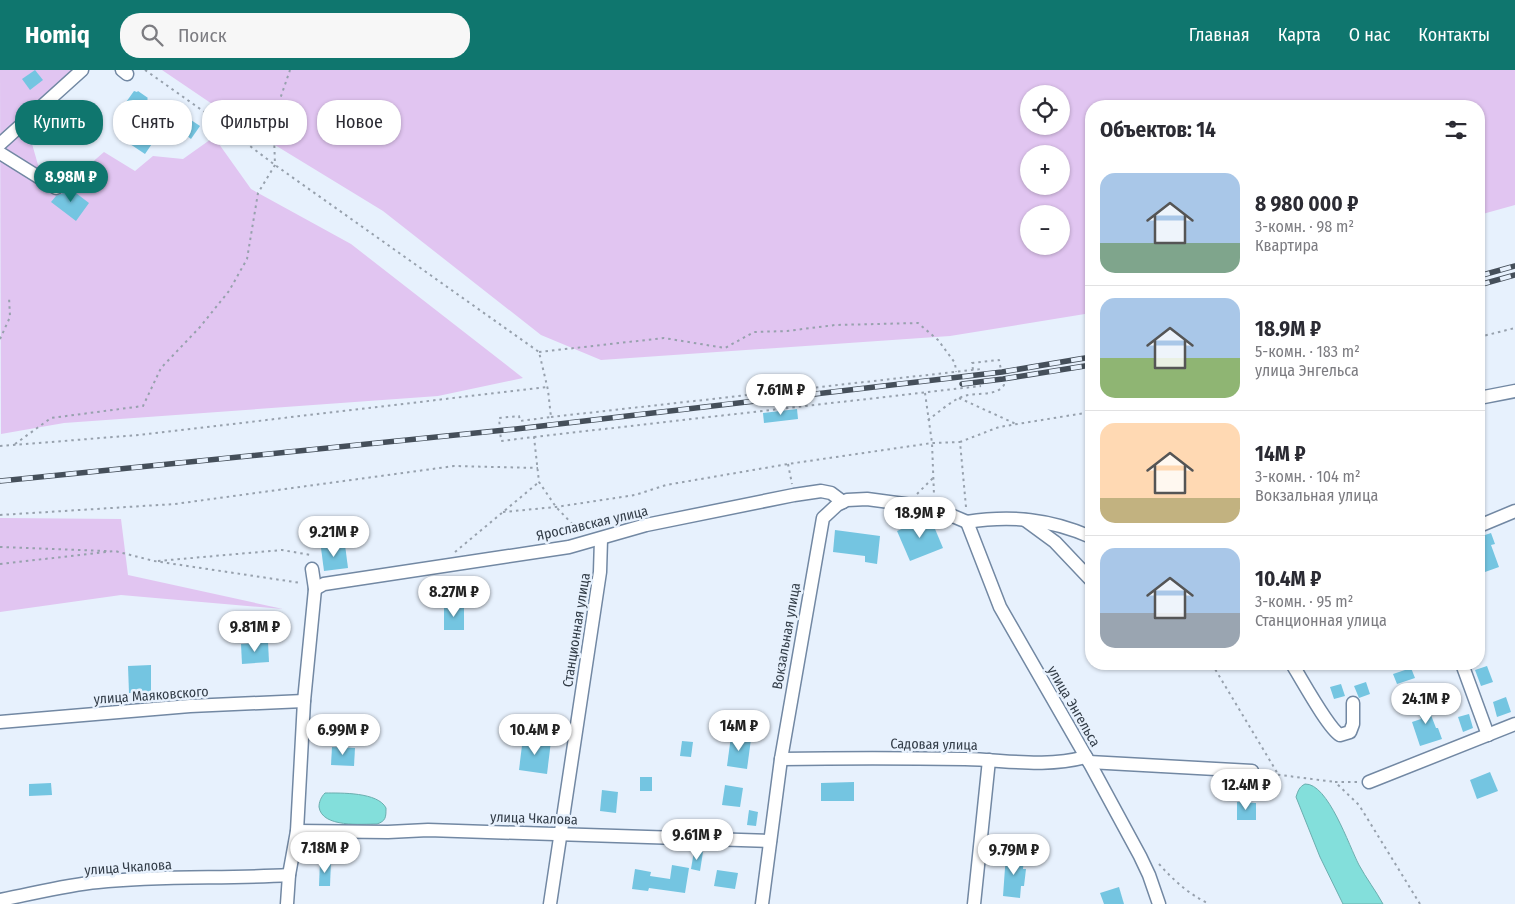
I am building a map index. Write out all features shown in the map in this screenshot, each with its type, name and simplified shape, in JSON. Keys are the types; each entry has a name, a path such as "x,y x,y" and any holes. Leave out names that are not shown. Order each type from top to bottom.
{"street":[{"path":"0,144 82,70"},
{"path":"0,153 56,188"},
{"path":"1485,397 1515,391"},
{"name":"Ярославская улица","path":"315,590 324,584 569,547 646,525 794,495 821,491 832,493 843,502"},
{"path":"843,502 867,499 934,508 967,522 985,519 1023,519 1052,523 1085,534"},
{"name":"Вокзальная улица","path":"762,904 781,759 823,518 836,505 843,502"},
{"path":"1485,524 1515,511"},
{"path":"1023,519 1055,542 1085,574"},
{"name":"улица Энгельса","path":"967,522 1000,607 1088,759 1149,875 1159,904"},
{"name":"Станционная улица","path":"550,904 600,572 598,539"},
{"path":"287,904 289,875 297,831 304,701 315,590 312,569"},
{"path":"1296,670 1335,732 1340,735 1350,732 1353,724 1353,703"},
{"path":"1464,670 1488,735"},
{"name":"улица Маяковского","path":"0,722 190,706 304,701"},
{"path":"1369,782 1515,724"},
{"name":"Садовая улица","path":"781,759 989,760 1042,764 1088,759 1252,771"},
{"path":"974,904 989,760"},
{"name":"улица Чкалова","path":"297,831 388,832 428,830 770,841"},
{"name":"улица Чкалова","path":"0,900 96,882 154,878 289,875"}],"path":[{"path":"145,70 275,165 539,352 548,387 551,417"},
{"path":"15,444 51,418 143,406 161,368 200,327 229,291 247,259 258,193 275,165 274,136 278,104 290,70"},
{"path":"0,339 10,317 9,297"},
{"path":"539,352 664,338 725,348 754,332 835,324 918,323 938,340 955,362 956,372"},
{"path":"1485,336 1515,328"},
{"path":"928,420 965,395 996,391 1004,385 999,360 972,363 973,370"},
{"path":"981,369 520,421 519,416 499,418 501,441 981,386"},
{"path":"0,446 139,435 548,387"},
{"path":"925,393 932,443 934,508"},
{"path":"959,398 1016,424"},
{"path":"503,512 556,507 635,494 666,486 788,464 932,443 960,442 999,427 1085,413"},
{"path":"534,437 540,482 556,507 584,535 598,539"},
{"path":"960,442 967,522"},
{"path":"788,464 794,495"},
{"path":"0,515 176,504 454,466 538,468"},
{"path":"907,504 933,478"},
{"path":"450,556 540,482"},
{"path":"0,548 115,551 154,561 304,583 315,590"},
{"path":"154,561 282,550 311,555 312,569"},
{"path":"0,564 115,551"},
{"path":"1216,670 1278,774"},
{"path":"1252,771 1334,782 1369,782"},
{"path":"1334,782 1359,805 1420,904"},
{"path":"1157,863 1176,883 1210,904"}],"shaded area":[{"path":"0,70 74,70 44,100 15,100 15,145 32,145 40,172 73,179 104,152 135,171 153,156 183,159 203,145 220,145 251,189 351,244 523,378 438,396 64,423 1,434"},
{"path":"162,70 1515,70 1515,205 1485,213 1485,100 1085,100 1085,314 950,336 601,360 541,335 383,211 275,145 307,145 307,100 206,100"},
{"path":"0,518 121,519 128,575 283,609 121,595 0,612"},
{"path":"1305,784 1314,786 1330,804 1359,865 1383,904 1343,904 1320,857 1296,797 1300,788"},
{"path":"325,793 358,794 375,799 386,808 385,818 377,824 344,823 327,819 319,807 320,800"}],"building":[{"path":"35,70 43,80 30,90 22,79"},
{"path":"134,91 138,91 148,98 148,100 128,100"},
{"path":"192,121 200,126 192,138"},
{"path":"132,145 151,145 145,154"},
{"path":"64,184 89,203 76,221 51,202 56,196 63,193"},
{"path":"797,409 798,419 764,423 763,413"},
{"path":"930,517 943,548 910,561 897,531"},
{"path":"835,530 880,536 877,564 865,562 865,556 833,552"},
{"path":"1491,533 1495,544 1491,545 1499,567 1485,572 1485,535"},
{"path":"345,545 348,568 324,571 321,548"},
{"path":"444,607 464,607 464,630 444,630"},
{"path":"268,642 269,662 242,664 241,644"},
{"path":"151,665 151,692 129,693 128,666"},
{"path":"1487,666 1493,682 1481,686 1475,670 1485,670"},
{"path":"1412,670 1415,678 1397,684 1393,674"},
{"path":"1366,682 1370,694 1359,698 1354,686"},
{"path":"1341,684 1345,696 1334,699 1330,687"},
{"path":"1506,697 1511,712 1497,717 1493,702"},
{"path":"1426,699 1442,739 1420,746 1412,722 1421,719 1415,703"},
{"path":"1469,714 1473,728 1463,732 1458,717"},
{"path":"731,736 751,739 747,769 727,766"},
{"path":"523,737 551,741 547,774 519,770"},
{"path":"682,741 693,742 691,757 680,756"},
{"path":"332,747 355,748 354,766 331,765"},
{"path":"1490,772 1498,791 1477,799 1470,780"},
{"path":"640,777 652,777 652,791 640,791"},
{"path":"854,782 854,801 821,801 821,783"},
{"path":"51,783 52,795 29,796 29,784"},
{"path":"725,785 743,788 740,807 722,805"},
{"path":"602,790 618,792 616,813 600,811"},
{"path":"1237,802 1256,803 1256,820 1237,820"},
{"path":"749,810 758,812 756,826 747,825"},
{"path":"694,851 703,852 700,871 691,869"},
{"path":"1006,854 1024,856 1023,869 1026,869 1020,898 1003,896"},
{"path":"320,861 331,861 330,886 319,886"},
{"path":"672,865 689,868 685,893 649,888 648,891 632,889 635,869 651,872 650,876 670,879"},
{"path":"717,870 738,873 735,889 714,886"},
{"path":"1119,887 1124,904 1104,904 1100,893"}],"railway":[{"path":"1485,274 1515,266"},
{"path":"1485,283 1515,275"},
{"path":"0,481 516,429 1002,372 1085,358"},
{"path":"962,384 1085,366"}]}
